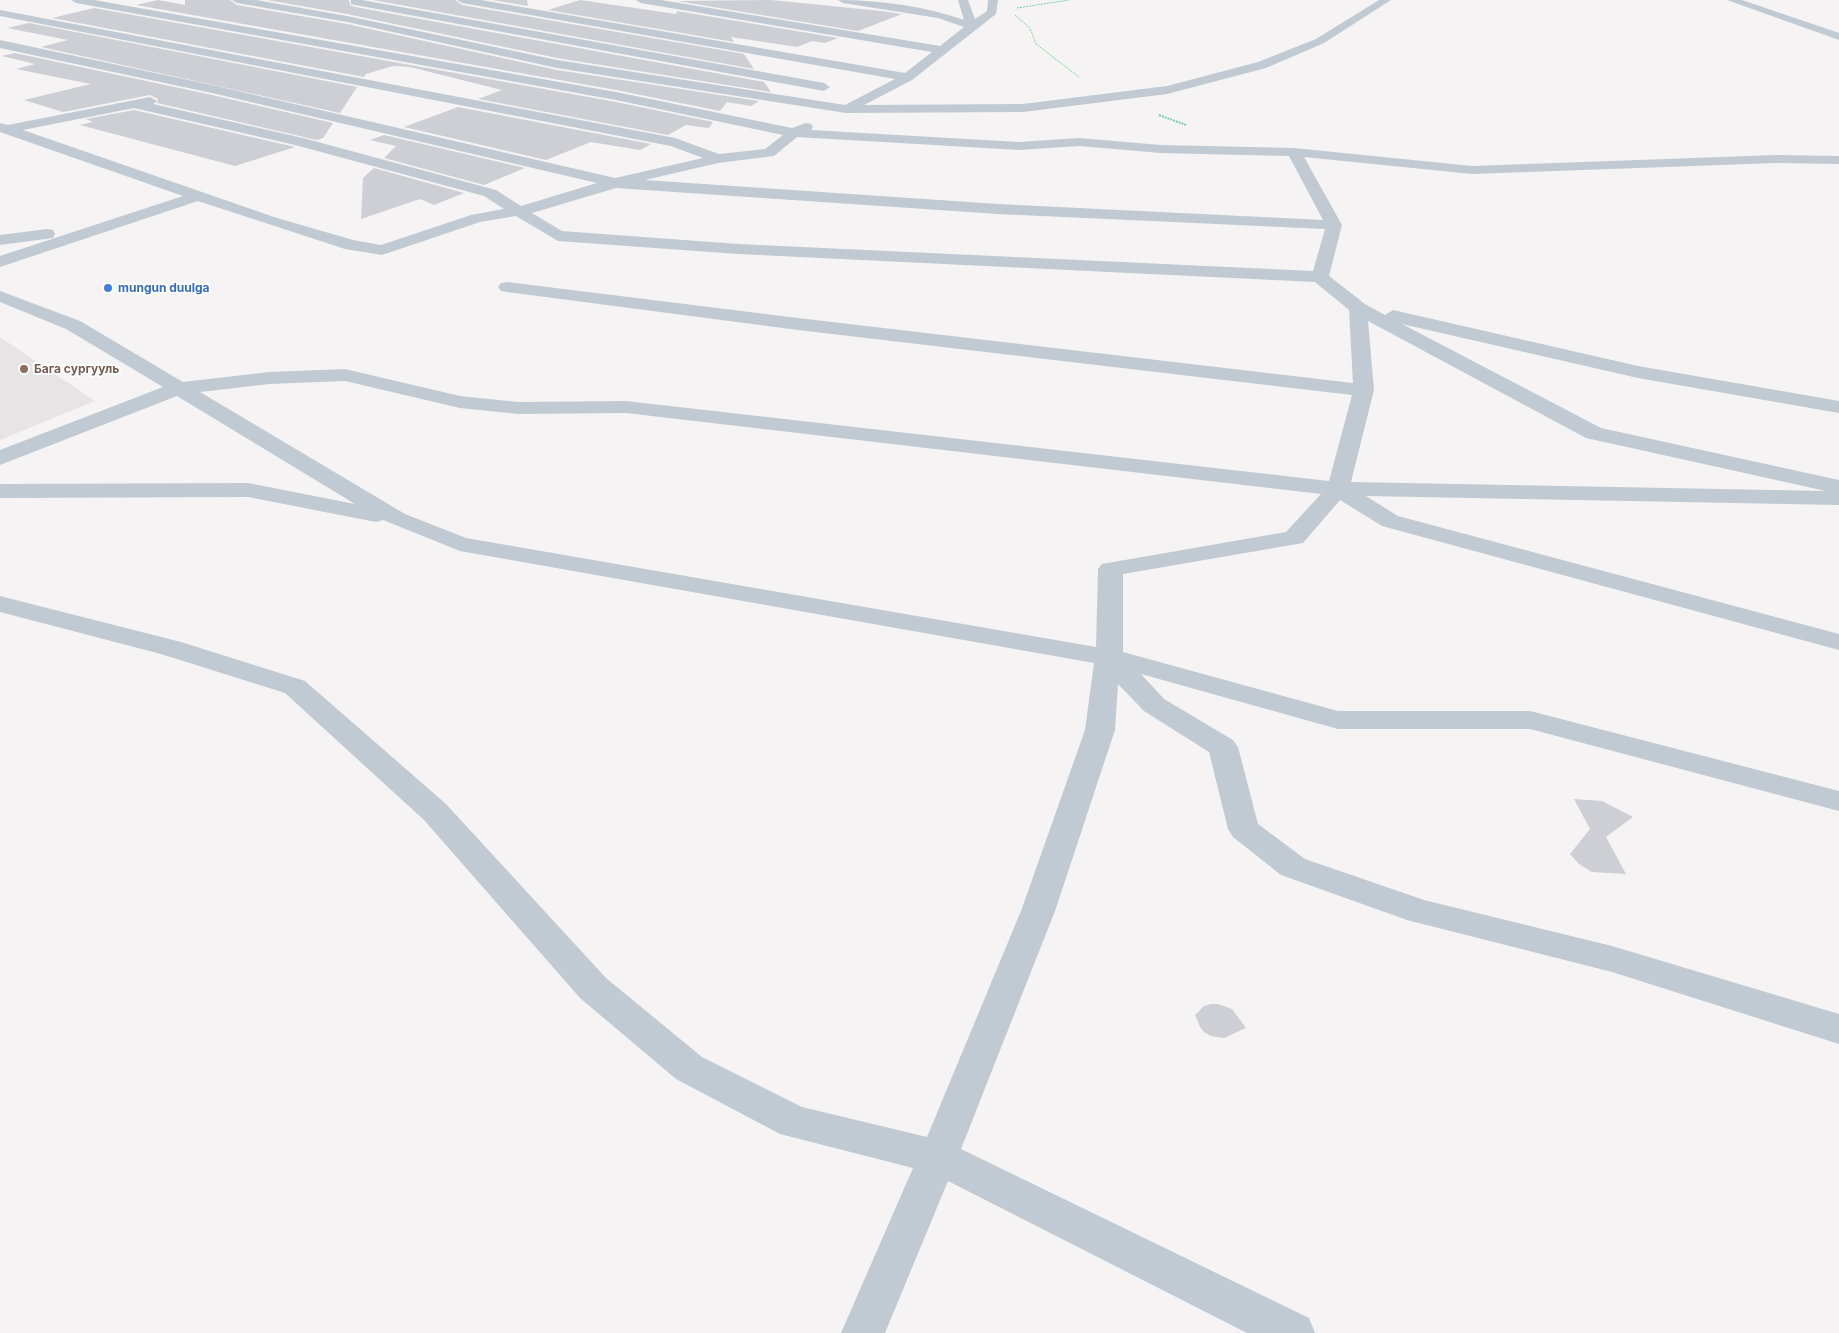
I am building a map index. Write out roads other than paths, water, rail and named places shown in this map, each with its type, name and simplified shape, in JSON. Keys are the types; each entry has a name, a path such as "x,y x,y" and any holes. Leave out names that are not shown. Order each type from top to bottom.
{"street":[{"path":"76,0 597,92 794,132 1019,146 1079,142 1160,149 1294,152 1472,170 1776,159 1839,160"},
{"path":"237,0 347,20 557,64 846,109 1023,108 1167,90 1262,65 1320,41 1386,0"},
{"path":"344,0 677,62 834,88"},
{"path":"462,0 908,77"},
{"path":"641,0 943,50"},
{"path":"843,0 940,15 972,26"},
{"path":"964,0 972,26"},
{"path":"2,129 200,195 268,220 351,245 382,250 477,218 520,211 615,184 718,159 769,153 794,132 846,109 908,77 992,12 993,0"},
{"path":"1732,0 1839,37"},
{"path":"0,13 675,142 718,159"},
{"path":"0,44 212,89 615,184 998,208 1334,225"},
{"path":"2,129 212,89"},
{"path":"853,92 872,95"},
{"path":"134,104 298,141 490,193 558,236 738,249 1320,277 1358,308 1594,433 1839,486"},
{"path":"1294,152 1334,225 1320,277"},
{"path":"1776,159 1839,152"},
{"path":"0,262 200,195"},
{"path":"0,240 103,228"},
{"path":"507,287 798,324 1364,390"},
{"path":"0,296 73,326 150,370 178,389 397,519 460,544 1109,657 1338,720 1530,720 1839,801"},
{"path":"863,1333 938,1157 1038,911 1100,730 1109,657 1111,570 1294,538 1338,489 1364,390 1358,308"},
{"path":"1358,308 1638,372 1839,407"},
{"path":"0,458 178,389 269,378 345,374 460,402 518,408 626,407 1338,489 1839,498"},
{"path":"1338,489 1390,521 1839,642"},
{"path":"0,491 248,490 397,519"},
{"path":"0,604 171,648 295,687 435,812 593,988 689,1068 794,1122 938,1157 1293,1333"},
{"path":"1109,657 1154,705 1223,747 1244,829 1293,867 1419,911 1612,959 1839,1029"}],"place":[{"name":"mungun duulga","path":"108,288"},
{"name":"Бага сургууль","path":"24,369"}]}
